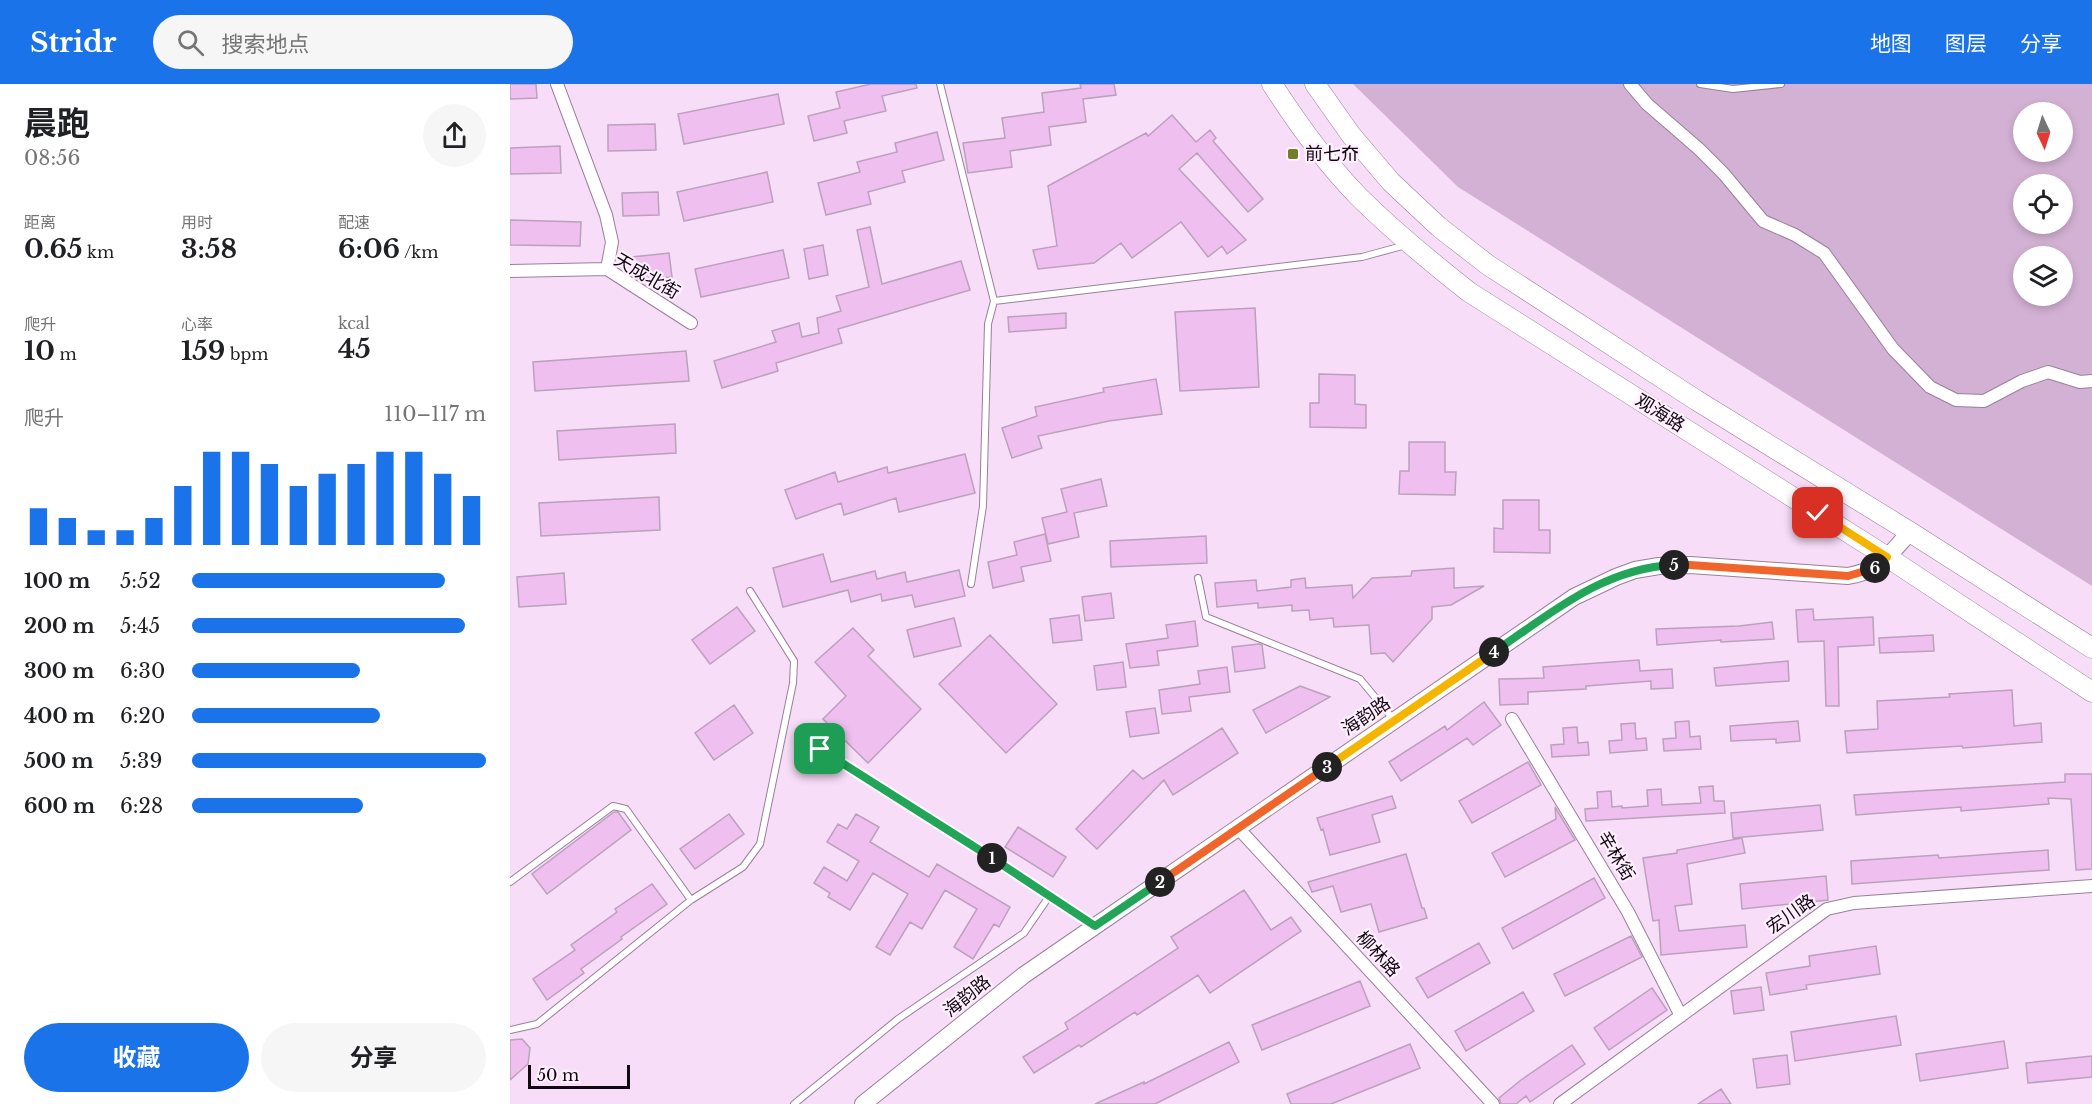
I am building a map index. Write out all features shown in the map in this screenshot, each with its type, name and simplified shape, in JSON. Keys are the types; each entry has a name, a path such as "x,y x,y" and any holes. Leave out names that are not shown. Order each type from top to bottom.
{"main road":[{"name":"观海路","path":"1272,84 1328,163 1358,196 1409,244 1469,292 1887,557 2092,692"},
{"name":"观海路","path":"1315,84 1351,135 1391,182 1439,226 1488,265 1696,400 2092,648"}],"street":[{"path":"557,84 606,215 612,242 607,269"},
{"path":"1630,84 1647,104 1724,174 1763,222 1795,236 1824,253 1893,349 1930,387 1956,400 1984,401 2022,381 2048,372 2080,382 2092,381"},
{"name":"天成北街","path":"510,271 607,269 691,323"},
{"name":"海韵路","path":"863,1104 1024,975 1574,597 1596,585 1635,570 1659,566 1690,565 1848,576 1872,570 1910,532"},
{"name":"辛林街","path":"1512,719 1628,912 1681,1016"},
{"name":"柳林路","path":"1238,828 1493,1104"},
{"name":"宏川路","path":"1560,1104 1827,909 1854,903 2092,886"}],"lane":[{"path":"940,84 994,300 988,324 983,506 971,584"},
{"path":"1700,84 1733,89 1781,84"},
{"path":"994,300 1362,257 1409,244"},
{"path":"1198,578 1206,617 1360,679 1395,720"},
{"path":"510,1030 537,1024 691,900 743,867 760,844 793,683 794,661 750,591"},
{"path":"820,749 1095,926"},
{"path":"510,882 613,806 626,809 691,900"},
{"path":"794,1104 898,1019 1024,933 1050,895"}],"shaded area":[{"path":"1353,84 2092,84 2092,586 1458,187"}],"building":[{"path":"510,84 536,84 537,98 510,99"},
{"path":"871,84 916,84 917,88 882,96 886,111 844,121 847,133 814,141 808,116 840,108 836,92"},
{"path":"1080,84 1114,84 1116,95 1083,99 1086,122 1049,127 1051,145 1010,151 1012,167 968,173 963,143 1005,138 1002,118 1044,112 1042,93 1081,88"},
{"path":"778,94 784,124 684,144 678,114"},
{"path":"1172,115 1196,142 1210,130 1216,138 1213,141 1263,199 1248,212 1197,153 1179,169 1246,240 1227,254 1222,246 1208,257 1181,222 1132,258 1121,243 1094,263 1038,269 1033,250 1057,246 1048,186 1146,133 1148,136"},
{"path":"655,124 656,150 608,151 608,125"},
{"path":"937,132 944,160 902,171 905,182 868,192 871,204 826,215 818,183 860,172 857,162 897,152 895,143"},
{"path":"560,146 561,173 510,174 510,148"},
{"path":"767,172 773,202 684,221 677,192"},
{"path":"658,192 659,215 623,216 622,193"},
{"path":"510,220 581,222 580,246 510,245"},
{"path":"870,227 882,284 961,261 970,290 838,329 842,343 776,363 778,371 722,388 714,361 776,342 772,331 799,323 802,337 819,333 817,318 841,311 836,296 869,287 857,230"},
{"path":"823,245 828,275 809,279 804,249"},
{"path":"783,250 789,278 701,297 695,269"},
{"path":"669,253 672,277 639,280 633,276 632,257"},
{"path":"1255,308 1259,387 1180,391 1175,312"},
{"path":"1066,313 1066,328 1009,332 1008,317"},
{"path":"686,351 689,381 535,391 533,362"},
{"path":"1319,374 1355,375 1355,404 1366,405 1366,428 1310,427 1310,403 1319,403"},
{"path":"1156,379 1162,414 1109,421 1038,436 1042,448 1012,458 1002,428 1037,416 1035,407 1104,392 1103,388"},
{"path":"675,424 676,453 559,460 557,431"},
{"path":"1409,442 1445,442 1445,472 1456,472 1455,495 1399,494 1400,471 1409,471"},
{"path":"965,454 975,493 899,512 896,498 844,515 841,503 796,519 785,490 835,472 838,482 887,467 888,473"},
{"path":"1101,479 1107,506 1074,513 1079,537 1048,544 1042,518 1067,512 1061,489"},
{"path":"659,497 660,530 541,536 539,503"},
{"path":"1503,500 1539,500 1539,530 1550,530 1550,553 1494,552 1494,528 1503,529"},
{"path":"1045,534 1051,561 1021,567 1024,581 993,588 988,562 1017,555 1014,542"},
{"path":"1206,536 1207,563 1111,567 1110,541"},
{"path":"823,554 831,582 875,571 877,579 905,572 907,582 959,570 965,596 915,607 912,595 882,601 881,594 851,602 848,590 783,607 773,568"},
{"path":"1454,568 1454,588 1484,586 1451,605 1432,607 1432,619 1393,662 1385,653 1371,654 1369,625 1334,627 1333,618 1310,620 1309,610 1292,611 1292,605 1258,608 1258,603 1217,607 1215,583 1256,580 1257,591 1291,587 1291,580 1305,578 1306,588 1352,585 1353,598 1372,578 1411,576 1412,571"},
{"path":"564,573 566,604 519,607 517,577"},
{"path":"1111,593 1114,618 1085,621 1082,597"},
{"path":"737,607 755,631 710,664 692,640"},
{"path":"1813,609 1814,620 1873,617 1874,645 1838,647 1839,706 1826,706 1824,641 1798,642 1796,610"},
{"path":"1079,615 1082,640 1053,643 1050,619"},
{"path":"954,618 961,646 914,657 907,630"},
{"path":"1195,621 1198,646 1157,651 1159,665 1130,668 1126,644 1168,638 1166,625"},
{"path":"1772,622 1774,639 1657,645 1656,629 1739,626"},
{"path":"853,628 874,650 868,656 921,709 868,763 823,719 846,696 815,662"},
{"path":"990,635 1057,704 1006,753 939,684"},
{"path":"1933,635 1934,651 1880,653 1879,638"},
{"path":"1262,645 1265,668 1235,672 1232,647"},
{"path":"1639,660 1640,671 1672,669 1673,688 1651,689 1651,681 1586,686 1586,689 1528,692 1528,704 1500,705 1499,679 1544,678 1543,667"},
{"path":"1788,661 1789,681 1716,686 1714,668"},
{"path":"1123,662 1126,687 1097,690 1094,666"},
{"path":"1227,667 1230,692 1189,697 1191,711 1162,714 1159,690 1200,684 1198,671"},
{"path":"1300,686 1330,697 1266,733 1253,710"},
{"path":"2012,690 2014,726 2041,723 2042,742 1847,753 1845,731 1878,729 1877,701 1950,697 1949,694"},
{"path":"1484,702 1501,725 1473,745 1467,738 1401,781 1389,762 1445,726 1447,730"},
{"path":"734,705 753,733 714,760 695,733"},
{"path":"1155,708 1159,733 1130,737 1126,712"},
{"path":"1689,721 1690,737 1700,736 1701,749 1664,751 1663,739 1676,738 1675,722"},
{"path":"1798,721 1800,741 1776,743 1776,739 1731,741 1730,726"},
{"path":"1635,723 1636,739 1646,738 1647,750 1610,753 1609,741 1622,740 1621,724"},
{"path":"1577,727 1578,743 1588,742 1589,755 1552,757 1551,745 1564,744 1563,728"},
{"path":"1222,728 1238,753 1173,795 1164,780 1097,849 1076,829 1133,770 1143,779"},
{"path":"1528,762 1541,785 1472,823 1459,801"},
{"path":"2065,774 2092,774 2092,869 2076,870 2071,799 2048,798 2049,804 1961,811 1961,807 1856,815 1854,795 2065,782"},
{"path":"1713,786 1714,801 1724,801 1725,813 1586,821 1585,809 1598,808 1597,792 1611,791 1612,807 1622,806 1622,808 1648,806 1647,790 1661,789 1662,805 1701,803 1699,787"},
{"path":"1392,796 1396,808 1372,815 1380,842 1330,855 1323,829 1321,830 1317,818"},
{"path":"1820,805 1823,830 1733,838 1731,813"},
{"path":"1555,807 1575,840 1505,877 1492,853 1556,819"},
{"path":"614,812 618,812 631,830 547,894 532,874"},
{"path":"729,814 744,834 695,869 680,849"},
{"path":"856,814 879,827 870,842 929,877 937,864 1010,907 999,927 994,924 973,959 954,947 977,909 945,890 922,929 910,922 890,955 876,947 908,894 873,873 850,910 828,897 830,893 814,883 824,867 847,881 859,861 827,842 838,824 847,829"},
{"path":"1018,827 1066,857 1053,877 1005,847"},
{"path":"1742,838 1745,853 1687,864 1692,904 1675,906 1679,931 1745,925 1747,947 1661,955 1659,920 1653,921 1643,858 1677,853 1677,850"},
{"path":"2048,850 2049,870 1852,884 1851,861 1938,855 1939,858"},
{"path":"1406,854 1427,918 1379,932 1371,904 1341,912 1333,886 1312,892 1308,882"},
{"path":"1826,876 1828,900 1742,909 1740,884"},
{"path":"1594,878 1605,898 1513,949 1502,928"},
{"path":"652,884 667,904 581,969 584,973 547,1000 533,979 575,950 571,945 617,912 615,909"},
{"path":"1244,890 1271,930 1291,917 1301,931 1210,993 1198,975 1137,1015 1135,1012 1081,1047 1079,1045 1034,1073 1023,1057 1068,1029 1065,1023 1178,948 1171,937"},
{"path":"1631,936 1642,957 1565,996 1554,974"},
{"path":"1479,943 1490,963 1428,998 1416,978"},
{"path":"1876,946 1880,974 1806,985 1807,989 1770,995 1766,973 1810,966 1809,956"},
{"path":"1360,981 1370,1006 1262,1050 1252,1025"},
{"path":"1761,987 1764,1010 1734,1014 1731,991"},
{"path":"1652,988 1667,1010 1609,1050 1594,1028"},
{"path":"1523,992 1534,1011 1466,1051 1455,1031"},
{"path":"1896,1016 1901,1045 1795,1061 1791,1032"},
{"path":"522,1039 530,1048 528,1064 510,1080 510,1040"},
{"path":"2004,1041 2008,1068 1920,1081 1916,1054"},
{"path":"1229,1042 1239,1062 1155,1104 1095,1104 1144,1082 1144,1084"},
{"path":"1410,1044 1420,1068 1331,1104 1291,1104 1287,1094"},
{"path":"1572,1045 1585,1064 1530,1102 1526,1096 1516,1104 1501,1104 1499,1098"},
{"path":"1787,1055 1790,1084 1757,1088 1753,1059"},
{"path":"2092,1056 2092,1077 2028,1083 2026,1063"},
{"path":"1721,1089 1731,1104 1698,1104"}],"place":[{"name":"前七夼","path":"1293,154"}],"route":[{"path":"820,749 1095,926 1574,597 1596,585 1635,570 1659,566 1690,565 1848,576 1872,570 1887,557 1818,513"}]}
